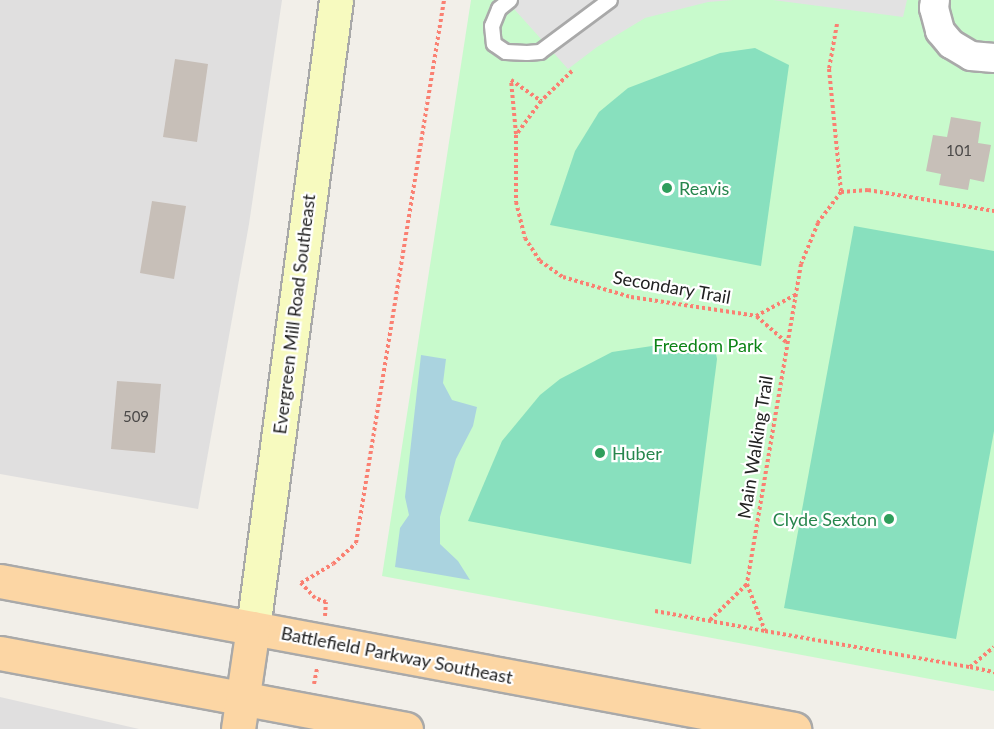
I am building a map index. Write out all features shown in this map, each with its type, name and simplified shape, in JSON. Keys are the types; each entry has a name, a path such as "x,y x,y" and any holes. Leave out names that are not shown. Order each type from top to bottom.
{"main road":[{"name":"Evergreen Mill Road Southeast","path":"253,628 336,0"},
{"name":"Battlefield Parkway Southeast","path":"0,580 794,729"},
{"path":"240,714 253,628"},
{"path":"0,653 240,714 309,711 406,729"}],"street":[{"path":"935,0 934,8 940,31 951,44 971,56 994,58"}],"lane":[{"path":"510,0 499,9 492,26 494,44 506,52 527,53 540,52 610,0"}],"path":[{"path":"309,711 326,602 315,598 301,583 333,564 356,543 444,0"},
{"path":"837,24 829,69 841,192 868,190 994,211"},
{"path":"516,135 541,101 572,72"},
{"name":"Secondary Trail","path":"541,101 511,80 516,135 516,202 525,238 540,261 563,277 631,297 756,316"},
{"name":"Main Walking Trail","path":"747,584 786,342 801,264 818,223 841,192"},
{"path":"786,342 756,316 795,295"},
{"path":"709,621 747,584 765,631"},
{"path":"655,611 994,672"},
{"path":"970,667 994,647"}],"shaded area":[{"path":"0,0 282,0 249,224 198,509 0,474"},
{"path":"506,0 733,0 708,2 645,18 597,47 568,69"},
{"path":"773,0 907,0 903,17"},
{"path":"0,697 139,729 0,729"}],"green space":[{"name":"Freedom Park","path":"471,0 994,0 994,691 382,576"},
{"name":"Reavis","path":"755,48 789,65 761,266 550,225 575,151 599,112 628,88 720,53"},
{"name":"Clyde Sexton","path":"854,226 994,251 994,431 956,639 784,608"},
{"name":"Huber","path":"699,342 714,344 717,359 691,564 468,521 502,441 540,395 560,379 612,352"}],"water":[{"path":"421,355 446,359 443,383 452,400 477,407 473,426 456,459 440,517 440,544 458,561 470,580 395,567 400,528 409,515 405,497"}],"building":[{"path":"175,59 208,64 197,142 163,137"},
{"path":"951,117 981,122 978,143 991,145 984,182 970,179 968,190 939,185 941,174 926,171 933,135 947,137"},
{"path":"152,201 186,206 174,279 140,273"},
{"path":"117,381 161,384 155,453 111,449"}],"place":[{"name":"Reavis","path":"667,188"},
{"name":"Huber","path":"600,453"},
{"name":"Clyde Sexton","path":"889,519"}]}
